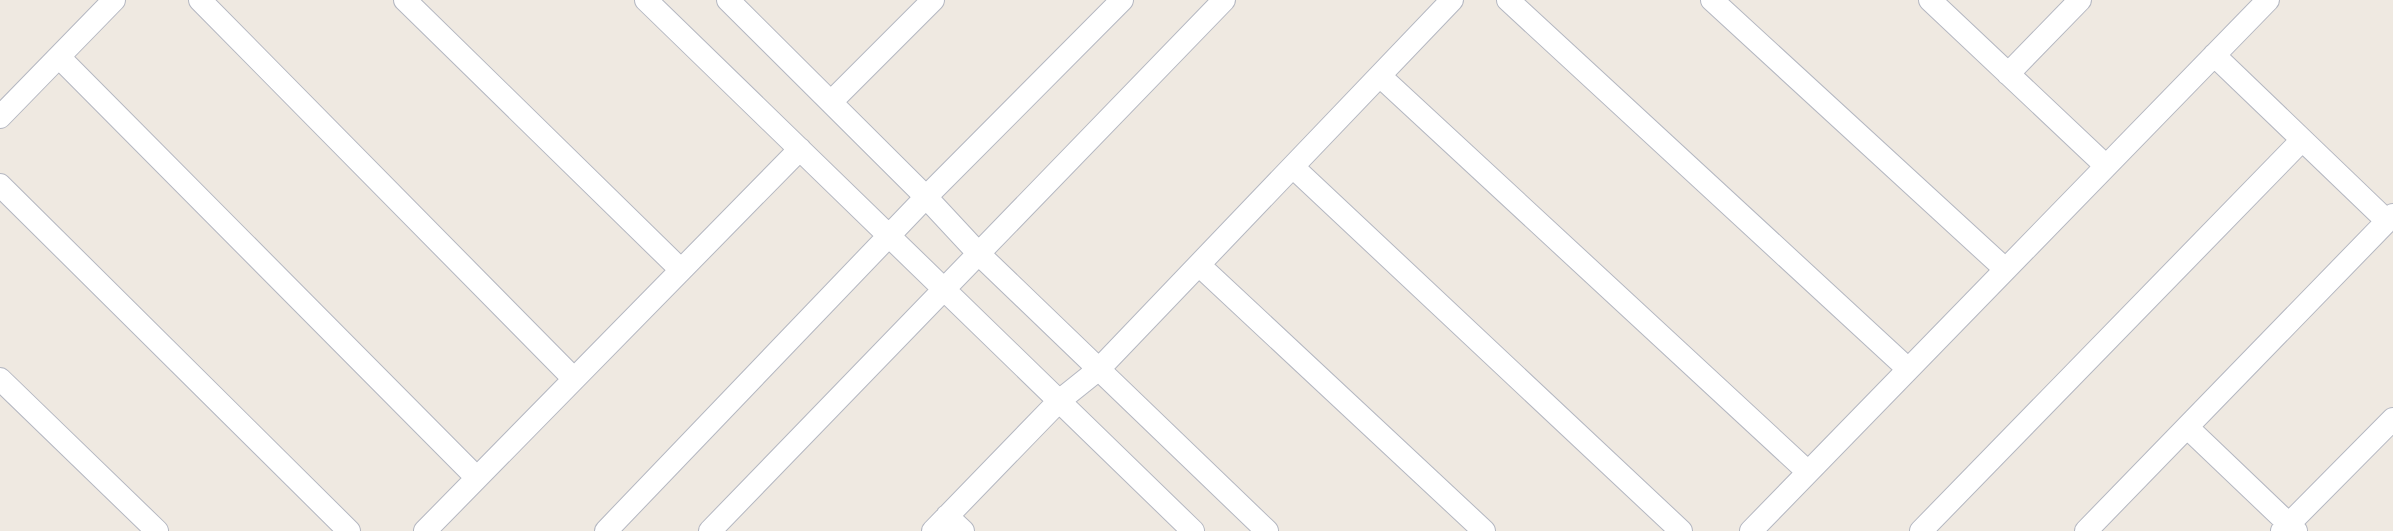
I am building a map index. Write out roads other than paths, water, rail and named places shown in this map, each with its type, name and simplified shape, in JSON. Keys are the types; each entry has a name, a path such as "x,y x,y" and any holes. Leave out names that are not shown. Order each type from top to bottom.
{"street":[{"path":"0,117 114,0"},
{"path":"200,0 574,379"},
{"path":"405,0 681,270"},
{"path":"646,0 1193,531"},
{"path":"728,0 926,197 979,254 1267,531"},
{"path":"831,102 933,0"},
{"path":"606,531 926,197 1122,0"},
{"path":"710,531 945,290 1224,0"},
{"path":"963,531 940,524 1059,401 1099,369 1452,0"},
{"path":"1508,0 1908,369"},
{"path":"1712,0 2005,270"},
{"path":"1930,0 2106,166"},
{"path":"2008,74 2080,0"},
{"path":"1751,531 2268,0"},
{"path":"2086,531 2390,218 2302,140 2214,55"},
{"path":"59,57 477,478"},
{"path":"1380,76 1808,472"},
{"path":"1921,531 2302,140"},
{"path":"425,531 800,149"},
{"path":"1292,167 1681,531"},
{"path":"0,185 349,531"},
{"path":"1199,265 1484,531"},
{"path":"0,379 157,531"},
{"path":"2187,427 2289,529 2393,419"}]}
